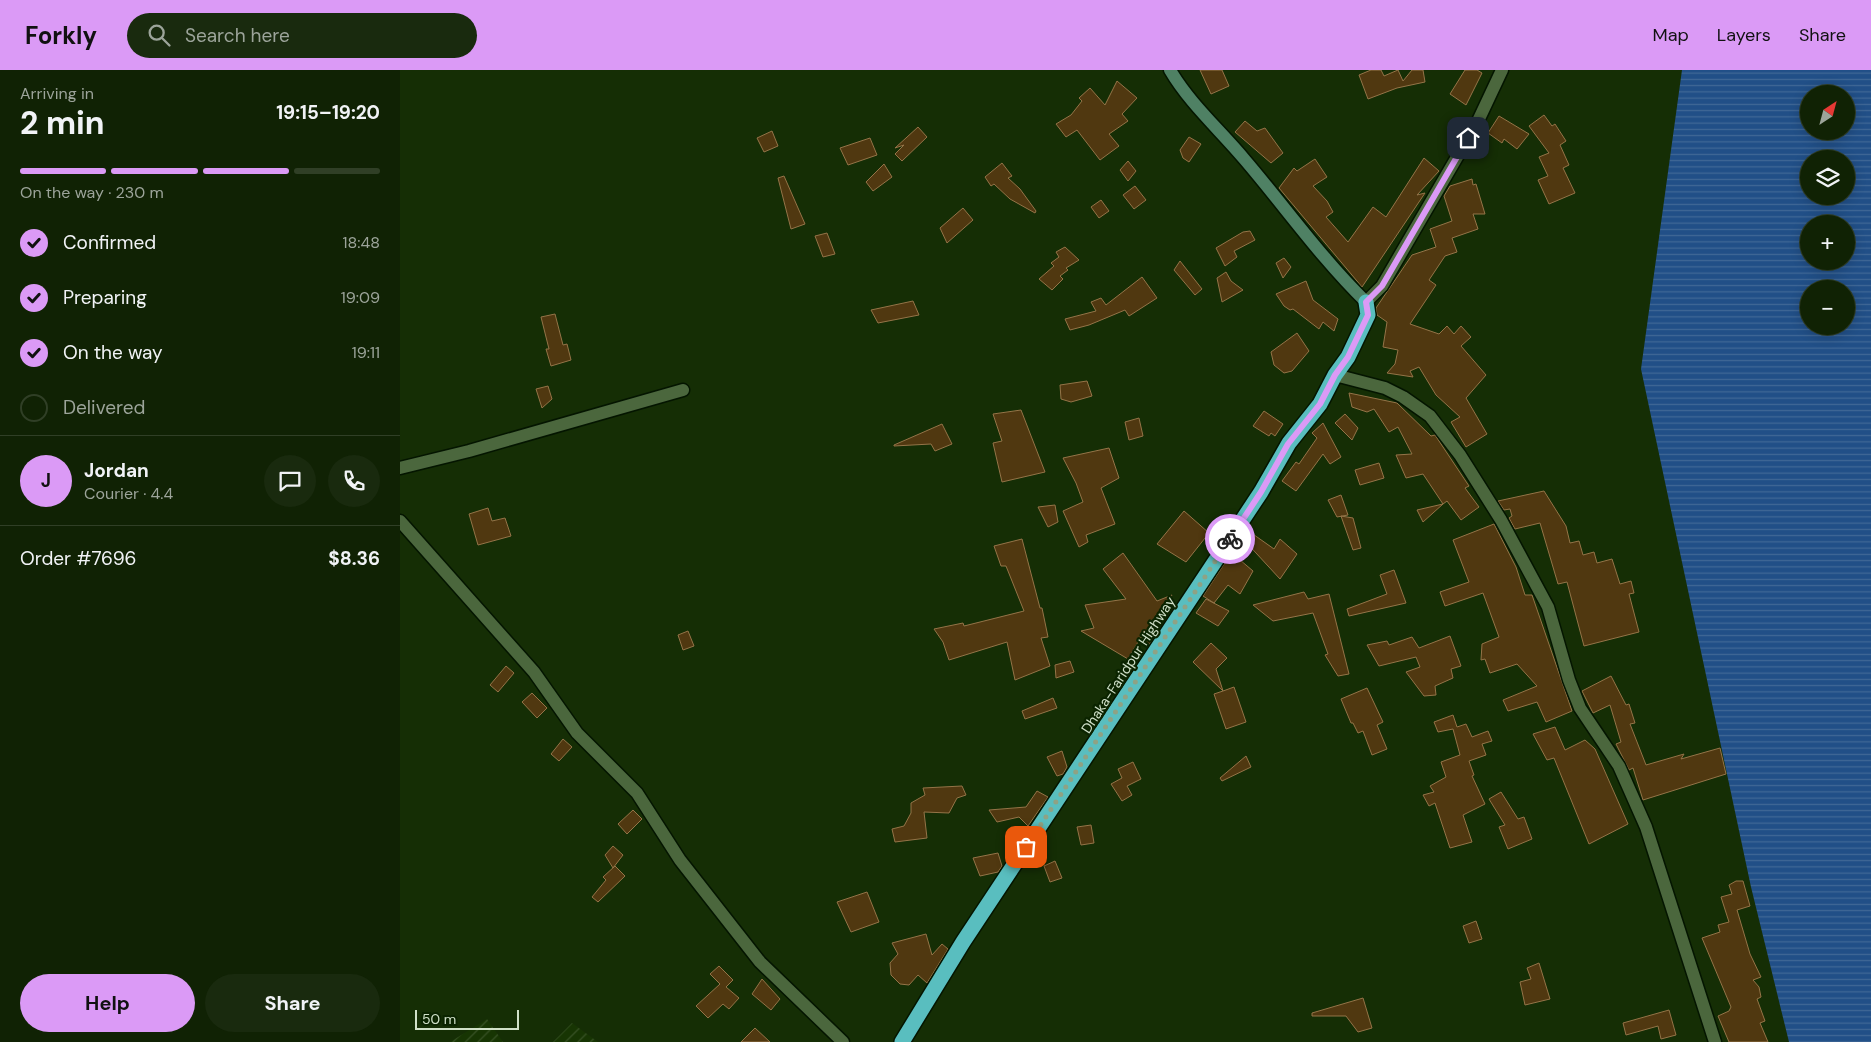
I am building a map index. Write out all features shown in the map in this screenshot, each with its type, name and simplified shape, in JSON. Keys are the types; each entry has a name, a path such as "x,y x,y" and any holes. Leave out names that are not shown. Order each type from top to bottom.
{"highway":[{"name":"Dhaka-Faridpur Highway","path":"902,1042 963,942 1245,517 1288,444 1320,404 1335,375 1348,357 1368,315 1366,302"}],"street":[{"path":"1170,70 1180,88 1246,161 1324,258 1366,302 1382,286 1478,121 1502,70"},
{"path":"1335,375 1385,388 1403,397 1430,416 1460,455 1501,520 1548,607 1569,680 1580,708 1619,766 1646,827 1715,1042"},
{"path":"400,468 469,451 683,390"},
{"path":"400,521 534,672 577,733 637,792 680,860 760,962 844,1042"}],"shaded area":[{"path":"487,1019 503,1042 450,1042"},
{"path":"572,1023 598,1042 553,1042"}],"water":[{"path":"1682,70 1871,70 1871,1042 1789,1042 1751,887 1641,369"}],"building":[{"path":"1200,70 1222,70 1229,86 1211,94"},
{"path":"1371,70 1381,70 1384,76 1398,70 1403,81 1412,70 1423,70 1425,82 1397,88 1368,99 1359,75"},
{"path":"1465,70 1477,70 1482,73 1466,105 1450,94"},
{"path":"1117,81 1137,98 1122,114 1128,121 1109,134 1119,146 1100,160 1077,130 1066,137 1056,124 1071,115 1082,101 1079,98 1090,88 1105,105"},
{"path":"1544,115 1552,126 1555,124 1566,141 1560,145 1569,165 1563,168 1575,193 1549,204 1538,180 1548,176 1539,157 1549,153 1529,126"},
{"path":"1499,116 1529,134 1517,149 1504,139 1502,143 1488,133"},
{"path":"1245,121 1257,131 1265,128 1283,153 1271,163 1235,132"},
{"path":"918,127 927,137 902,161 895,154 904,145 895,148"},
{"path":"772,131 778,146 764,152 757,138"},
{"path":"1189,137 1201,144 1189,162 1183,158 1180,150"},
{"path":"870,138 877,155 848,165 840,148"},
{"path":"1424,158 1439,171 1417,195 1425,193 1362,287 1279,188 1294,168 1297,171 1315,159 1327,177 1313,186 1327,201 1333,212 1326,217 1348,242 1373,207 1386,217"},
{"path":"1128,161 1136,171 1128,181 1120,170"},
{"path":"1002,163 1012,176 1008,178 1020,189 1036,211 1035,213 1010,199 994,184 991,186 985,177"},
{"path":"884,164 892,177 873,191 866,182"},
{"path":"784,176 805,224 791,229 778,178"},
{"path":"1472,179 1473,185 1476,184 1485,214 1473,214 1478,229 1452,238 1457,252 1445,256 1429,280 1436,285 1410,324 1439,334 1447,326 1454,334 1461,326 1471,337 1461,346 1486,375 1466,398 1487,434 1466,447 1451,422 1460,417 1436,395 1419,367 1410,371 1413,377 1387,373 1395,364 1398,350 1383,347 1387,322 1377,315 1376,308 1412,255 1436,247 1430,229 1452,221 1444,196 1450,186"},
{"path":"1135,186 1146,200 1134,209 1123,195"},
{"path":"1101,200 1109,211 1099,218 1091,207"},
{"path":"963,208 973,220 947,243 940,228"},
{"path":"1250,231 1255,240 1234,251 1237,257 1225,266 1216,248 1243,232"},
{"path":"827,233 835,254 823,257 815,236"},
{"path":"1065,247 1079,260 1066,268 1068,270 1060,276 1063,279 1052,290 1039,279 1054,266 1051,263 1059,257 1056,252"},
{"path":"1284,258 1291,267 1283,278 1276,263"},
{"path":"1180,261 1202,289 1195,295 1174,270"},
{"path":"1226,272 1231,281 1243,290 1222,302 1217,278"},
{"path":"1142,277 1157,298 1129,316 1125,310 1089,325 1070,330 1065,319 1096,311 1091,302 1101,298 1106,305"},
{"path":"1306,281 1313,300 1338,319 1334,331 1323,322 1319,329 1293,309 1290,310 1284,306 1276,294"},
{"path":"913,301 919,315 878,323 871,310"},
{"path":"555,314 563,345 567,344 571,360 551,366 541,317"},
{"path":"1297,333 1309,351 1292,371 1284,373 1274,365 1271,352"},
{"path":"1087,381 1092,396 1071,402 1061,399 1060,385"},
{"path":"548,386 552,399 542,408 536,389"},
{"path":"1349,393 1397,403 1431,436 1435,435 1469,486 1465,488 1479,507 1461,520 1447,501 1443,504 1423,474 1406,478 1396,455 1412,454 1398,427 1389,432 1374,409 1367,412 1352,407"},
{"path":"1021,410 1045,472 1002,482 993,443 1002,441 993,414"},
{"path":"1264,411 1283,424 1275,436 1271,433 1269,436 1253,426"},
{"path":"1345,414 1358,428 1352,440 1335,423"},
{"path":"1139,418 1143,436 1129,440 1125,422"},
{"path":"1323,423 1341,457 1330,464 1323,454 1296,491 1282,481 1296,462 1299,464 1317,438 1312,433"},
{"path":"942,424 952,444 935,451 931,444 894,446 894,445"},
{"path":"1109,448 1119,478 1101,488 1115,524 1086,535 1088,542 1079,547 1063,511 1083,502 1063,458"},
{"path":"1379,463 1384,478 1360,485 1355,470"},
{"path":"1544,491 1566,526 1570,543 1579,541 1583,555 1594,552 1597,563 1612,559 1620,584 1631,581 1634,593 1629,594 1639,632 1584,646 1567,582 1558,584 1540,523 1515,529 1509,518 1512,516 1510,509 1504,510 1498,501"},
{"path":"1341,495 1348,515 1337,517 1328,500"},
{"path":"1443,504 1423,522 1417,510"},
{"path":"1055,505 1058,522 1048,527 1038,507"},
{"path":"488,508 492,521 505,518 511,536 478,545 469,514"},
{"path":"1184,511 1209,533 1186,562 1157,544"},
{"path":"1341,516 1353,518 1361,548 1353,550"},
{"path":"1494,524 1516,567 1525,595 1532,595 1572,711 1546,722 1537,702 1508,711 1503,700 1537,686 1517,664 1490,673 1485,659 1481,660 1482,644 1499,637 1483,593 1445,606 1440,592 1469,582 1453,540"},
{"path":"1250,532 1274,549 1280,539 1297,554 1280,579 1244,540"},
{"path":"1022,539 1040,608 1042,608 1048,637 1041,638 1050,666 1015,680 1007,642 949,660 943,642 934,629 963,623 964,626 1024,611 1006,566 1001,566 994,546"},
{"path":"1123,553 1157,601 1172,595 1149,630 1155,635 1149,645 1141,637 1128,659 1081,631 1094,628 1085,605 1126,599 1103,569"},
{"path":"1233,554 1253,571 1240,594 1228,585 1214,603 1203,596 1230,555"},
{"path":"1394,570 1406,603 1349,616 1347,609 1387,594 1380,575"},
{"path":"1304,592 1308,599 1329,594 1349,674 1338,676 1325,655 1328,654 1313,613 1273,621 1253,605"},
{"path":"1206,599 1229,611 1218,626 1196,613"},
{"path":"688,631 694,646 683,650 678,635"},
{"path":"1450,636 1461,666 1451,669 1453,678 1435,686 1436,695 1424,696 1406,672 1420,667 1416,657 1379,666 1367,645 1387,641 1389,645 1412,637 1419,648"},
{"path":"1211,643 1227,658 1216,669 1223,691 1193,662"},
{"path":"1070,661 1074,672 1056,678 1055,665"},
{"path":"506,666 514,673 498,692 490,685"},
{"path":"1611,676 1626,705 1629,704 1635,723 1630,724 1646,765 1684,754 1681,759 1720,748 1726,774 1643,800 1633,768 1629,770 1616,744 1621,742 1610,705 1593,713 1582,691"},
{"path":"1234,687 1246,722 1226,729 1214,694"},
{"path":"1367,688 1383,722 1377,725 1387,749 1372,755 1363,731 1358,733 1353,723 1351,723 1341,699"},
{"path":"532,693 547,708 537,718 522,702"},
{"path":"1053,698 1057,708 1025,719 1022,711"},
{"path":"1453,715 1457,727 1466,724 1472,737 1488,731 1492,741 1482,744 1486,755 1469,761 1474,775 1472,776 1485,804 1463,815 1472,842 1450,848 1435,803 1429,806 1423,795 1434,792 1430,786 1446,777 1441,762 1460,755 1453,729 1438,732 1434,722"},
{"path":"1555,727 1565,750 1585,740 1595,749 1628,824 1589,844 1554,758 1547,760 1533,734"},
{"path":"563,739 572,747 559,761 551,754"},
{"path":"1062,751 1067,767 1063,774 1057,776 1047,757"},
{"path":"1246,756 1251,767 1222,781 1220,778"},
{"path":"1133,762 1141,779 1127,786 1132,795 1122,801 1111,784 1122,778 1118,769"},
{"path":"962,786 966,795 957,798 949,813 924,812 927,838 895,842 892,829 904,826 911,813 911,803 925,795 923,788"},
{"path":"1037,791 1048,797 1028,826 1019,817 997,822 989,810 1026,807"},
{"path":"1501,792 1518,819 1524,817 1532,839 1508,849 1499,827 1505,825 1489,799"},
{"path":"633,810 642,819 627,834 618,824"},
{"path":"1091,825 1094,843 1081,845 1077,827"},
{"path":"613,846 623,855 613,868 605,855"},
{"path":"998,853 1002,866 998,872 980,876 973,858"},
{"path":"1055,861 1062,878 1050,882 1044,866"},
{"path":"615,866 625,876 598,902 592,897 606,880 603,877"},
{"path":"1736,881 1743,881 1750,906 1737,910 1750,954 1761,977 1753,980 1759,987 1761,997 1757,999 1765,1021 1760,1023 1768,1042 1729,1042 1718,1016 1729,1011 1731,1007 1702,938 1720,932 1718,925 1729,922 1721,897 1732,894 1729,885"},
{"path":"867,892 879,922 851,932 837,902"},
{"path":"1476,921 1482,939 1469,943 1463,926"},
{"path":"926,934 932,955 942,944 948,949 927,983 918,975 909,985 900,984 891,975 890,963 898,954 892,943"},
{"path":"1539,963 1550,999 1525,1005 1520,982 1531,979 1527,968"},
{"path":"719,966 733,980 726,987 739,998 729,1009 723,1004 708,1018 696,1006 720,984 710,974"},
{"path":"762,979 780,999 771,1010 752,994"},
{"path":"1363,998 1372,1028 1358,1032 1346,1016 1312,1016 1312,1013"},
{"path":"1669,1010 1676,1035 1661,1039 1658,1026 1626,1035 1623,1023"},
{"path":"755,1028 770,1042 741,1042"}],"way so far":[{"path":"1026,847 1230,539"}],"route":[{"path":"1230,539 1261,492 1288,444 1320,404 1335,375 1348,357 1368,315 1369,308 1366,302 1382,286 1468,138"}]}
